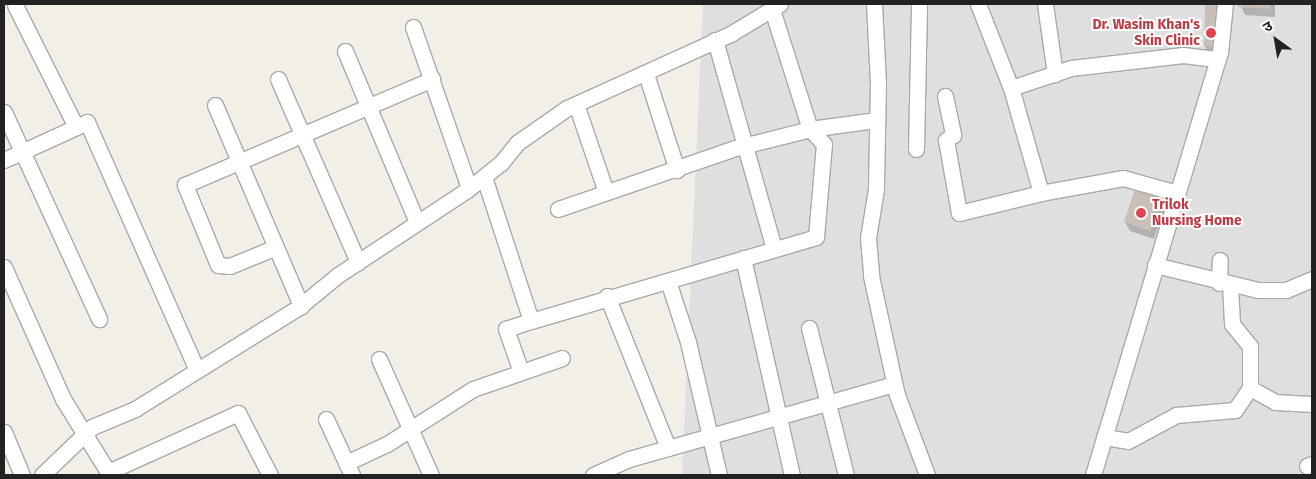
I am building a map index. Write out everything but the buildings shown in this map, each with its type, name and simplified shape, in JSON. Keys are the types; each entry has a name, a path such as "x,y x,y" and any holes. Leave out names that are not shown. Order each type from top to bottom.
{"street":[{"path":"874,4 876,189 868,238 871,276 894,384 927,475"},
{"path":"916,149 919,4"},
{"path":"978,4 1011,88 1042,193"},
{"path":"1046,4 1055,74"},
{"path":"1093,475 1218,59 1225,4"},
{"path":"15,5 76,127"},
{"path":"42,475 83,434 135,409 301,306 358,262 484,177 517,144 576,104 646,74 715,40 776,6 810,129 824,144 816,237 668,281 606,296 506,329 521,372"},
{"path":"413,27 469,188"},
{"path":"715,40 747,146 774,248"},
{"path":"345,51 417,222"},
{"path":"1011,88 1055,74 1183,55 1218,59"},
{"path":"646,74 677,170"},
{"path":"278,79 306,135 358,262"},
{"path":"276,247 230,266 218,265 183,190 187,183 306,135 432,79"},
{"path":"945,96 953,135 946,140 959,213 1042,193 1122,178 1177,192"},
{"path":"576,104 606,192"},
{"path":"215,105 301,306"},
{"path":"4,112 98,319"},
{"path":"558,209 747,146 810,129 876,120"},
{"path":"4,160 87,122 197,370"},
{"path":"484,177 531,321"},
{"path":"742,258 780,414 792,475"},
{"path":"1104,437 1128,441 1176,415 1235,410 1250,388 1250,346 1232,324 1220,260"},
{"path":"1155,265 1224,284 1286,290 1312,279"},
{"path":"4,267 83,434 109,474 238,414 270,475"},
{"path":"668,281 712,434 719,475"},
{"path":"606,296 668,448"},
{"path":"809,328 846,475"},
{"path":"326,419 349,469 473,389 562,358"},
{"path":"379,359 431,475"},
{"path":"593,475 712,434 826,401 894,384"},
{"path":"1250,388 1275,402 1312,404"},
{"path":"4,432 22,475"}],"shaded area":[{"path":"703,4 1312,4 1312,475 682,475"}],"place":[{"name":"Dr. Wasim Khan's Skin Clinic","path":"1211,33"},
{"name":"Trilok Nursing Home","path":"1141,213"}]}
